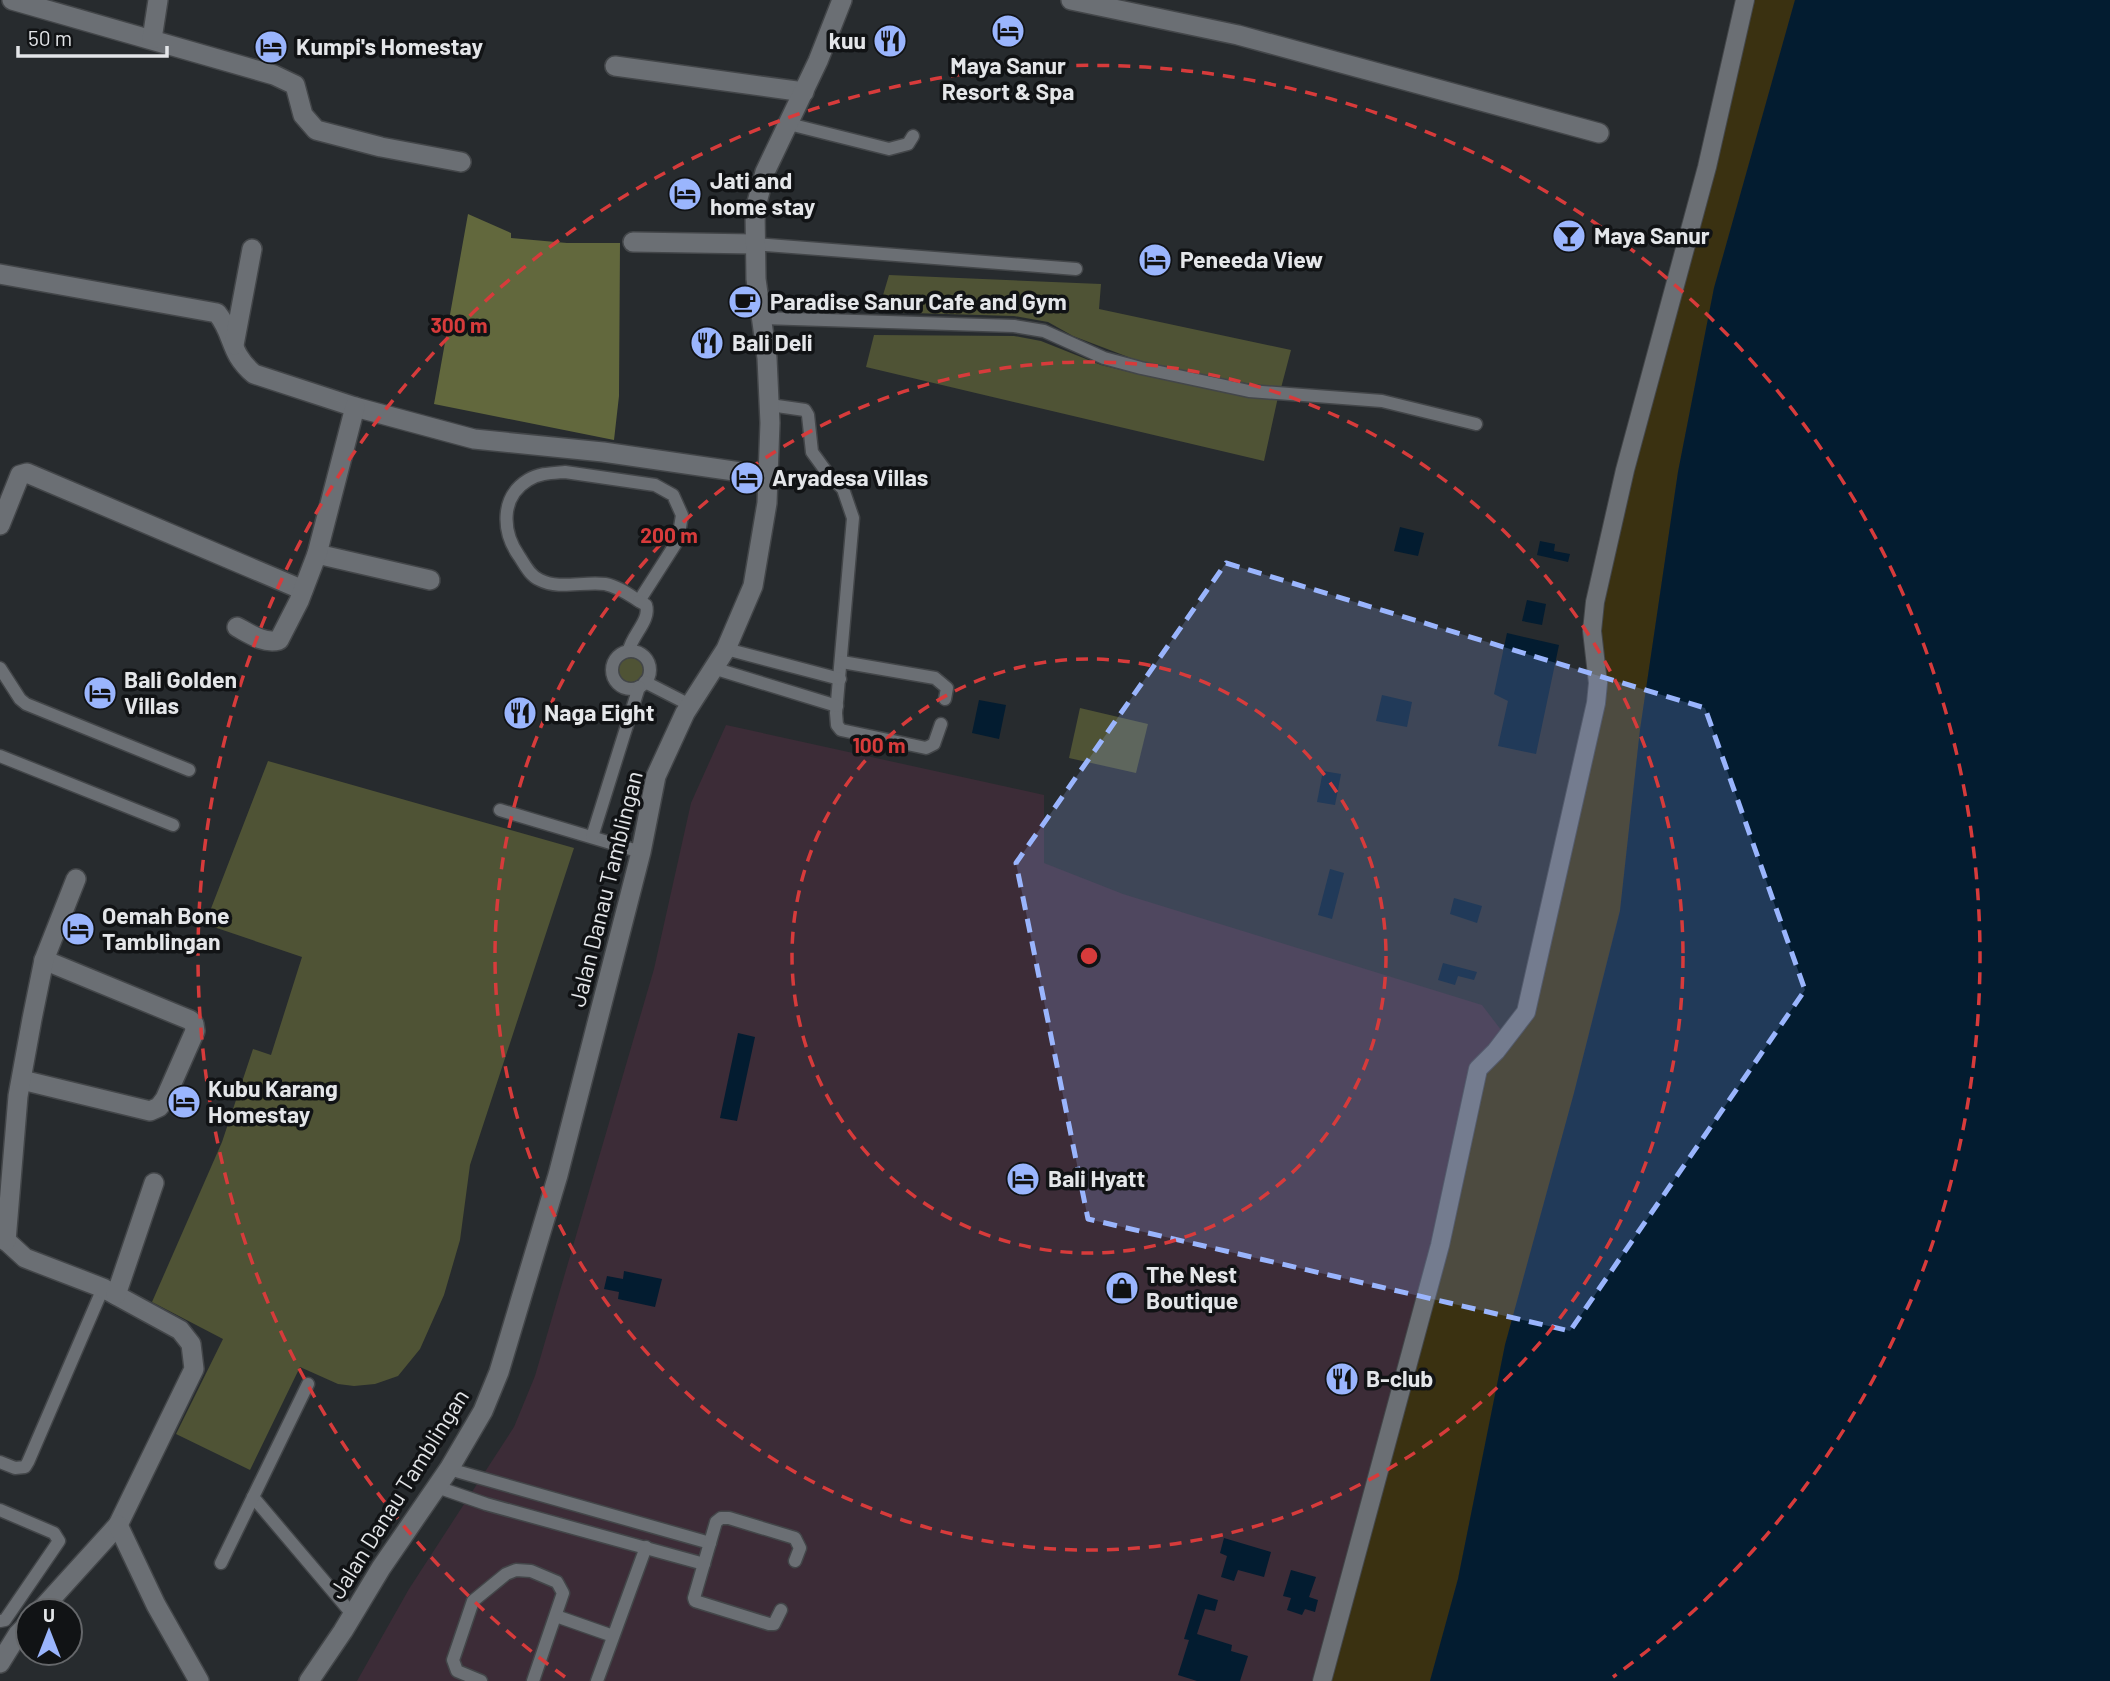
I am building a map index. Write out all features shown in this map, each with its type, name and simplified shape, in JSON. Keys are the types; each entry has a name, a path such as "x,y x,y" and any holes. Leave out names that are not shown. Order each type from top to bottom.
{"street":[{"path":"12,0 274,75 295,85 303,115 316,130 381,147 461,162"},
{"path":"152,39 158,0"},
{"name":"Jalan Danau Tamblingan","path":"309,1681 354,1615 381,1568 449,1469 483,1411 499,1372 558,1175 641,852 656,776 690,705 726,649 753,586 762,543 768,476 770,405 762,318 755,279 755,210 759,188 804,92 842,0"},
{"path":"1071,0 1238,35 1599,133"},
{"path":"1322,1681 1440,1245 1478,1069 1496,1051 1526,1012 1596,703 1598,683 1592,631 1595,602 1625,470 1707,167 1745,0"},
{"path":"615,66 804,92"},
{"path":"633,242 754,244"},
{"path":"233,350 252,249"},
{"path":"0,274 217,313 226,324 233,350 242,364 254,374 355,407 474,439 603,452 768,476"},
{"path":"237,627 261,639 272,642 279,640 317,554 355,407"},
{"path":"0,525 20,475 26,473 303,590"},
{"path":"317,554 430,580"},
{"path":"53,1597 118,1525 194,1369 191,1344 180,1330 110,1291 24,1258 3,1238 18,1096 44,960 76,879"},
{"path":"22,1080 150,1111 159,1107 165,1099 195,1031 190,1020 44,960"},
{"path":"110,1291 154,1183"},
{"path":"118,1525 156,1605 198,1681"},
{"path":"0,1663 14,1640"}],"lane":[{"path":"789,124 889,149 908,144 914,136"},
{"path":"754,244 1076,269"},
{"path":"762,318 1014,326 1044,331 1104,358 1249,391 1354,398 1405,405 1476,424"},
{"path":"770,405 805,410 808,415 812,452 843,489 853,517 837,726 841,730 926,747 934,744 941,723"},
{"path":"629,650 630,643 648,610 646,605 639,601 615,587 554,584 541,581 532,575 513,548 506,528 506,511 513,494 528,480 565,472 655,485 673,495 682,515 678,540 639,601"},
{"path":"726,649 840,678"},
{"path":"592,837 642,684 650,668 648,661 636,651 629,650 616,657 612,664 613,678 625,688 642,684 690,705"},
{"path":"842,662 935,678 947,688 945,699"},
{"path":"0,668 26,704 189,770"},
{"path":"713,668 837,706"},
{"path":"0,756 173,825"},
{"path":"500,810 641,852"},
{"path":"0,1462 15,1468 24,1467 28,1462 110,1291"},
{"path":"221,1563 308,1384"},
{"path":"449,1469 710,1543"},
{"path":"437,1488 704,1564"},
{"path":"253,1497 354,1615"},
{"path":"0,1510 54,1533 59,1541 5,1620 0,1621"},
{"path":"781,1610 774,1624 769,1624 698,1604 694,1598 716,1522 721,1518 729,1518 795,1538 800,1548 795,1561"},
{"path":"597,1681 646,1547"},
{"path":"481,1681 457,1671 453,1660 473,1601 506,1574 516,1570 531,1571 557,1582 563,1593 533,1681"},
{"path":"556,1616 613,1636"}],"highlighted area":[{"path":"1226,563 1705,708 1805,990 1570,1331 1088,1219 1016,863"}],"shaded area":[{"name":"Bali Hyatt","path":"726,725 1044,795 1044,863 1123,894 1482,1005 1505,1035 1322,1681 357,1681 409,1589 514,1427 535,1376 654,969 691,803"}],"green space":[{"path":"468,214 511,233 511,238 567,243 620,243 619,396 614,440 434,404"},
{"path":"889,275 1101,284 1099,309 1291,350 1281,388 1197,376 1144,363 1073,336 1048,322 1014,316 878,312"},
{"path":"874,335 1014,336 1041,341 1101,365 1137,374 1278,397 1264,461 866,367"},
{"path":"631,658 642,665 643,670 636,681 631,682 620,675 619,670 626,659"},
{"path":"1080,708 1148,724 1136,773 1069,758"},
{"path":"268,761 574,848 470,1165 460,1240 444,1295 420,1349 398,1376 375,1384 338,1384 300,1367 250,1470 176,1434 223,1339 152,1302 222,1142 253,1049 271,1055 302,957 205,924"}],"sand":[{"path":"1745,0 1795,0 1714,288 1678,472 1640,730 1620,910 1574,1093 1505,1345 1458,1579 1430,1681 1322,1681 1478,1069 1526,1012 1596,703 1592,631"}],"water":[{"path":"1795,0 2110,0 2110,1681 1430,1681 1458,1579 1505,1345 1574,1093 1620,911 1640,730 1678,472 1714,288"},
{"path":"1400,527 1424,533 1418,556 1394,551"},
{"path":"1540,541 1555,544 1554,551 1570,554 1568,562 1537,555"},
{"path":"1527,600 1546,604 1542,625 1522,621"},
{"path":"1507,633 1559,645 1536,754 1498,746 1508,701 1494,694"},
{"path":"1382,695 1412,702 1407,727 1376,721"},
{"path":"979,700 1006,705 999,739 972,733"},
{"path":"1323,771 1341,774 1335,805 1317,802"},
{"path":"1330,869 1344,873 1332,919 1318,915"},
{"path":"1454,898 1482,906 1477,923 1450,914"},
{"path":"1443,963 1477,972 1474,980 1458,976 1455,985 1438,980"},
{"path":"738,1033 755,1037 737,1121 720,1118"},
{"path":"624,1271 662,1279 655,1307 618,1299 619,1292 604,1289 607,1276 623,1279"},
{"path":"1224,1538 1271,1552 1264,1577 1238,1570 1234,1581 1221,1577 1227,1556 1220,1553"},
{"path":"1291,1570 1316,1577 1309,1597 1318,1600 1315,1612 1305,1609 1302,1615 1287,1610 1291,1598 1283,1596"},
{"path":"1198,1594 1218,1600 1215,1611 1205,1609 1197,1634 1232,1645 1231,1651 1248,1656 1240,1681 1197,1681 1178,1675 1189,1640 1184,1639"}],"place":[{"name":"Maya Sanur Resort & Spa","path":"1008,31"},
{"name":"kuu","path":"890,41"},
{"name":"Kumpi's Homestay","path":"271,47"},
{"name":"Jati and home stay","path":"685,194"},
{"name":"Maya Sanur","path":"1569,236"},
{"name":"Peneeda View","path":"1155,260"},
{"name":"Paradise Sanur Cafe and Gym","path":"745,302"},
{"name":"Bali Deli","path":"707,343"},
{"name":"Aryadesa Villas","path":"747,478"},
{"name":"Bali Golden Villas","path":"100,693"},
{"name":"Naga Eight","path":"520,713"},
{"name":"Oemah Bone Tamblingan","path":"78,929"},
{"name":"Kubu Karang Homestay","path":"184,1102"},
{"name":"Bali Hyatt","path":"1023,1179"},
{"name":"The Nest Boutique","path":"1122,1288"},
{"name":"B-club","path":"1342,1379"}]}
